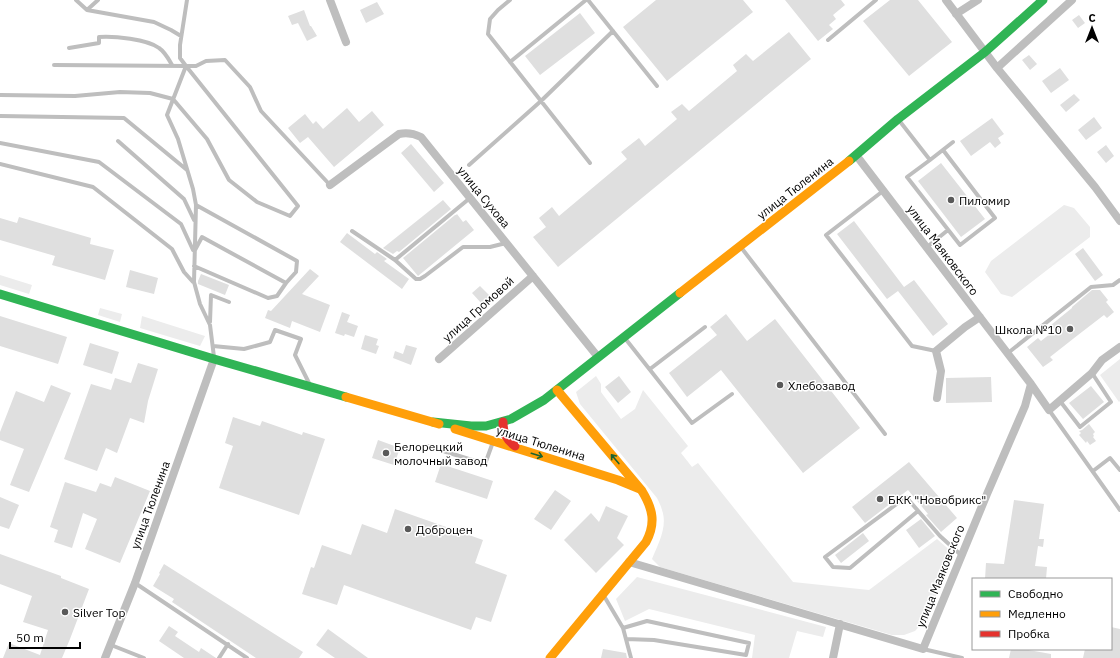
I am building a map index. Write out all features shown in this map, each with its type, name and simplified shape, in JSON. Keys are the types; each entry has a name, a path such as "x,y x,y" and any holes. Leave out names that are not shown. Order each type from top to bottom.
{"main road":[{"name":"улица Тюленина","path":"433,422 486,426 503,422 544,400 856,155 898,119 985,52 1043,0"},
{"name":"улица Тюленина","path":"0,294 214,359 433,422 618,480 640,489"},
{"name":"улица Тюленина","path":"550,658 649,538 652,526 652,509 647,498 557,390"},
{"path":"503,422 502,431 504,435 509,442 520,450"}],"street":[{"path":"330,0 346,42"},
{"path":"946,0 997,68 1095,186 1120,221"},
{"path":"956,14 978,0"},
{"path":"997,68 1072,0"},
{"name":"улица Сухова","path":"330,185 398,134 414,133 421,137 598,357"},
{"name":"улица Маяковского","path":"856,155 1031,384 1025,406 961,555 923,649"},
{"name":"улица Громовой","path":"440,359 533,276"},
{"path":"937,398 941,371 936,351 965,327 980,317"},
{"path":"1031,384 1049,410 1092,373 1102,360 1120,347"},
{"name":"улица Тюленина","path":"105,658 135,583 214,359"},
{"path":"629,562 923,649"},
{"path":"833,658 840,624"}],"lane":[{"path":"76,0 87,10 154,22 181,36"},
{"path":"87,10 98,0"},
{"path":"0,95 75,96 120,92 150,93 173,98 207,139 229,180 257,202 290,216 298,206 180,58 181,36 187,0"},
{"path":"510,0 498,10 490,20 488,34 590,163"},
{"path":"510,62 587,0 657,86"},
{"path":"828,40 870,2 876,0"},
{"path":"469,165 541,101 613,31"},
{"path":"69,48 99,43 100,37 111,36 141,41 158,47 166,54 172,66"},
{"path":"54,64 196,66 206,61 225,60 250,86 261,111 330,185"},
{"path":"186,66 167,115 178,139 193,189 196,205 194,282 200,304 210,325"},
{"path":"0,116 124,118 187,170"},
{"path":"898,119 930,160"},
{"path":"118,141 184,199 195,222"},
{"path":"943,150 995,218 960,245 907,177 952,142"},
{"path":"0,143 99,162 181,224 194,252"},
{"path":"0,164 93,188 172,249 184,272 194,282"},
{"path":"883,190 826,235 912,346 936,351"},
{"path":"395,260 470,198"},
{"path":"194,266 268,298 277,296 296,272 297,261 196,205"},
{"path":"927,248 948,230"},
{"path":"352,231 395,260 416,279 420,279 463,247 490,247 506,243"},
{"path":"194,252 202,237 286,283"},
{"path":"740,246 885,434"},
{"path":"1008,353 1091,287 1113,285 1120,280"},
{"path":"214,359 210,325 211,295 229,302"},
{"path":"650,369 705,327"},
{"path":"213,346 244,349 270,342 275,330 301,339 295,355 311,387"},
{"path":"624,336 692,423 732,394"},
{"path":"1060,401 1080,427 1111,402 1092,373"},
{"path":"1049,410 1120,510"},
{"path":"427,446 485,464 493,441"},
{"path":"1093,471 1110,458 1120,470"},
{"path":"918,511 850,568 833,567 825,557 906,496 940,536 961,555"},
{"path":"135,583 247,658"},
{"path":"602,594 623,628 631,658"},
{"path":"623,628 647,621 748,643 746,655 654,640 626,639"},
{"path":"219,658 228,644"},
{"path":"110,645 144,658"},
{"path":"923,649 962,658"}],"shaded area":[{"path":"1064,205 1074,208 1090,227 1090,237 1012,297 1001,294 985,272 991,261"},
{"path":"0,275 32,285 29,294 0,285"},
{"path":"100,308 122,314 120,322 98,315"},
{"path":"142,316 205,336 200,346 140,328"},
{"path":"1120,359 1120,401 1119,402 1100,375"},
{"path":"596,376 601,384 601,392 621,419 635,409 643,390 688,446 681,453 692,467 698,463 793,582 869,590 937,539 954,554 926,619 915,631 904,635 892,635 660,567 652,559 662,535 664,523 664,516 657,498 580,404 576,392"},
{"path":"637,577 826,627 823,637 797,631 789,658 752,658 755,635 649,609 625,621 616,599"}],"building":[{"path":"656,0 743,0 753,12 667,81 623,27"},
{"path":"785,0 841,0 845,5 833,15 836,19 829,25 833,29 818,41"},
{"path":"890,0 918,0 952,42 909,76 863,21"},
{"path":"377,2 384,14 366,23 360,10"},
{"path":"304,10 310,26 317,36 307,41 298,23 292,25 288,16"},
{"path":"580,13 595,33 540,75 525,56"},
{"path":"1079,15 1085,23 1078,28 1072,20"},
{"path":"789,32 811,59 558,267 533,237 546,227 539,218 552,207 559,216 627,159 621,152 639,138 645,146 677,119 671,112 682,104 689,111 737,71 733,65 746,54 753,61"},
{"path":"1029,55 1037,64 1030,70 1022,60"},
{"path":"1060,68 1069,80 1051,93 1042,81"},
{"path":"1074,94 1080,100 1066,112 1060,105"},
{"path":"347,108 359,122 372,111 384,125 334,167 308,137 300,143 288,128 305,114 313,124 316,121 323,129"},
{"path":"1094,117 1102,128 1086,140 1078,130"},
{"path":"992,118 1004,134 998,138 1001,143 995,148 990,142 971,156 960,141"},
{"path":"411,144 444,183 434,192 401,153"},
{"path":"1106,145 1114,156 1106,163 1097,152"},
{"name":"Пиломир","path":"941,163 985,219 961,237 918,181"},
{"path":"443,200 451,209 399,252 397,251 393,254 383,248"},
{"path":"457,214 463,222 466,220 474,230 418,276 403,258"},
{"path":"19,217 91,238 90,244 114,250 105,280 52,265 55,256 0,240 0,218 17,223"},
{"path":"854,221 904,287 914,280 948,324 933,336 898,291 887,299 837,234"},
{"path":"347,233 375,254 377,252 387,259 384,261 409,279 402,289 340,242"},
{"path":"1083,248 1103,275 1095,281 1075,254"},
{"path":"310,269 319,276 302,294 330,305 320,332 292,321 290,328 265,318 268,310 271,311"},
{"path":"130,270 158,278 154,294 126,287"},
{"path":"201,274 229,285 225,295 198,284"},
{"path":"480,286 490,296 482,304 472,293"},
{"name":"Школа №10","path":"1092,290 1100,290 1108,300 1106,302 1114,312 1107,318 1104,315 1078,335 1050,357 1053,360 1043,367 1027,347 1038,338 1041,341 1055,330 1051,325"},
{"path":"342,312 350,315 347,322 358,326 354,337 335,333"},
{"name":"Хлебозавод","path":"726,314 747,341 775,319 860,428 803,473 721,370 687,397 669,373 717,335 710,327"},
{"path":"0,316 67,337 58,364 0,346"},
{"path":"365,335 378,339 376,345 379,346 376,354 361,349"},
{"path":"90,343 119,352 112,374 83,365"},
{"path":"406,345 417,348 411,365 393,358 395,351 403,354"},
{"path":"138,363 158,369 148,401 144,423 130,418 117,453 106,448 97,471 64,459 91,384 111,390 115,378 131,383"},
{"path":"619,376 631,392 618,403 605,387"},
{"path":"991,377 992,402 946,403 946,378"},
{"path":"51,385 71,393 29,492 10,485 24,449 0,440 0,432 16,391 44,402"},
{"path":"1091,386 1104,402 1083,419 1069,403"},
{"path":"233,417 260,426 262,421 302,435 303,432 325,439 299,515 219,488 233,446 225,443"},
{"path":"1089,424 1095,432 1093,437 1096,441 1090,445 1087,441 1086,443 1079,435 1081,433 1079,431"},
{"name":"Белорецкий молочный завод","path":"378,440 400,448 394,465 372,458"},
{"name":"БКК \"Новобрикс\"","path":"909,462 957,518 941,532 926,515 928,514 908,490 865,523 852,507"},
{"path":"441,464 493,481 487,499 435,482"},
{"path":"115,477 150,491 120,563 85,549 97,519 83,513 72,548 54,542 58,530 50,527 65,482 96,492 100,483 111,487"},
{"path":"555,490 571,501 551,530 534,519"},
{"path":"0,497 19,505 9,529 0,526"},
{"path":"1014,500 1044,504 1039,539 1044,539 1043,547 1038,546 1035,566 1047,567 1046,578 985,578 986,563 1004,564"},
{"path":"606,506 628,516 617,538 624,545 596,573 564,540 591,513 599,522"},
{"path":"395,509 483,540 475,563 507,575 491,622 476,617 471,630 344,585 337,605 302,594 311,567 314,568 322,545 351,555 362,524 387,533"},
{"name":"БКК \"Новобрикс\"","path":"921,519 935,536 919,548 906,530"},
{"path":"863,533 869,541 841,563 835,555"},
{"path":"0,554 61,576 61,578 89,589 62,658 3,658 9,643 40,655 48,630 23,622 32,596 0,584"},
{"path":"164,564 303,652 299,658 256,658 172,602 174,599 153,586"},
{"path":"169,626 178,632 175,636 199,652 201,648 216,658 184,658 159,641"},
{"path":"1112,627 1120,629 1120,658 1083,658 1085,650 1112,650"},
{"path":"328,629 368,658 335,658 316,645"},
{"path":"603,649 626,653 627,658 601,658"},
{"path":"1011,650 1029,650 1051,654 1051,658 1009,658"}],"traffic: fast":[{"path":"849,161 898,119 985,52 1043,0"},
{"path":"433,422 486,426 511,419 544,400 680,293"},
{"path":"0,294 214,359 346,397"}],"traffic: slow":[{"path":"680,293 849,161"},
{"path":"550,658 646,542 652,522 651,510 642,491 557,390"},
{"path":"346,397 439,424"},
{"path":"455,429 618,480 640,489"}],"traffic: jam":[{"path":"503,422 506,436 515,446"}],"place":[{"name":"Пиломир","path":"951,200"},
{"name":"Школа №10","path":"1070,329"},
{"name":"Хлебозавод","path":"780,385"},
{"name":"Белорецкий молочный завод","path":"386,453"},
{"name":"БКК \"Новобрикс\"","path":"880,499"},
{"name":"Доброцен","path":"408,529"},
{"name":"Silver Top","path":"65,612"}]}
